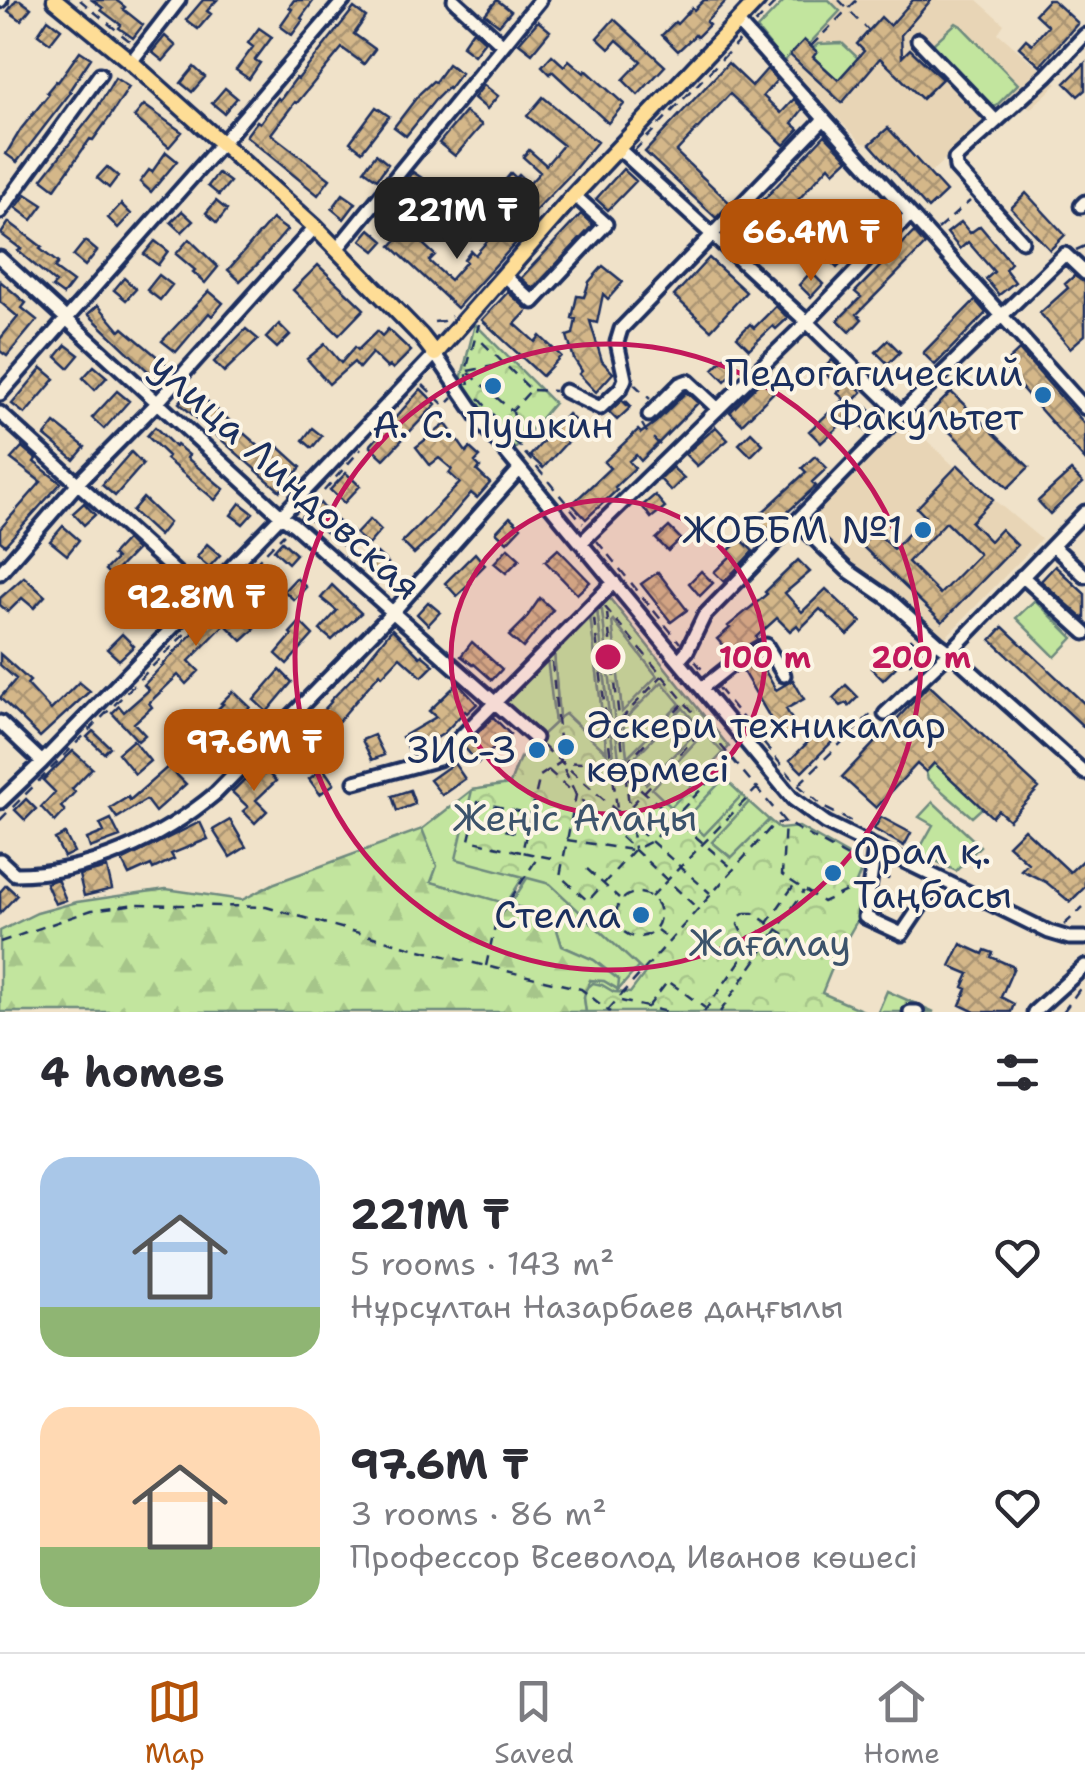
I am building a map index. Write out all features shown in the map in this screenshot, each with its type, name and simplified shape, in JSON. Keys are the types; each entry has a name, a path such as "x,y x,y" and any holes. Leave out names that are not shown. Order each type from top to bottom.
{"main road":[{"path":"55,0 136,56 222,143 315,226 435,354 574,195 622,152 742,27 758,0"}],"street":[{"path":"136,56 179,0"},
{"path":"0,394 344,0"},
{"path":"454,0 502,45"},
{"path":"337,249 540,0"},
{"path":"742,27 1085,408"},
{"path":"1022,241 956,168 955,159 1048,75 1085,34"},
{"path":"918,40 996,121"},
{"path":"0,212 100,74"},
{"path":"565,391 600,408 621,388 626,376 618,351 618,334 824,119"},
{"path":"622,152 901,414"},
{"path":"504,275 533,302 606,224 574,195"},
{"path":"581,542 806,322 910,214"},
{"path":"0,572 315,226"},
{"path":"683,656 704,616 901,414 1065,254 1085,274"},
{"name":"улица Линдовская","path":"0,258 282,516 535,738"},
{"path":"0,802 282,516 435,354 519,470 683,656 793,799 826,823 875,848 1049,932 1084,940"},
{"path":"653,411 688,381 718,409"},
{"path":"0,413 202,597"},
{"path":"0,860 15,874 55,870 133,846 176,824 216,793 393,612 519,470"},
{"path":"884,714 950,652 1085,512"},
{"path":"796,521 847,570 950,652 1085,773"},
{"path":"1053,546 1085,576"},
{"path":"1022,576 1085,633"},
{"path":"355,782 438,760 614,582"},
{"path":"706,684 766,645 784,675"},
{"path":"0,722 42,762"},
{"path":"875,848 865,917 902,934 939,879"},
{"path":"1034,1012 1085,966"}],"path":[{"path":"80,0 136,56"},
{"path":"622,152 638,149 742,27 778,0"},
{"path":"839,0 868,31"},
{"path":"811,46 857,0"},
{"path":"930,236 978,193"},
{"path":"434,322 460,310"},
{"path":"470,386 466,371 480,319"},
{"path":"476,336 531,390 565,391"},
{"path":"466,371 504,364"},
{"path":"466,371 512,411 521,450"},
{"path":"626,376 653,411"},
{"path":"420,382 445,406 454,398"},
{"path":"512,411 531,390"},
{"path":"480,399 591,533 706,684 798,785 824,808 856,824"},
{"path":"0,820 294,525 370,439"},
{"path":"595,601 607,609 786,822 888,880 892,871"},
{"path":"595,601 618,811"},
{"path":"607,609 634,850"},
{"path":"551,646 561,762 576,795 560,876 588,902 634,850 652,841 731,758"},
{"path":"619,721 662,676"},
{"path":"624,765 684,703"},
{"path":"798,785 871,713 884,714"},
{"path":"628,808 705,727"},
{"path":"535,738 711,894"},
{"path":"522,852 540,776 561,762 624,765"},
{"path":"612,764 734,870"},
{"path":"548,770 698,909"},
{"path":"651,898 764,781"},
{"path":"531,814 478,802 470,840 563,861"},
{"path":"0,942 92,910 136,904 266,907 581,989 609,1011 774,824 786,822"},
{"path":"786,822 782,875 823,902 846,892"},
{"path":"505,830 526,834"},
{"path":"567,840 634,850"},
{"path":"486,966 496,921 539,856"},
{"path":"587,869 622,900"},
{"path":"648,1007 668,981 705,1011 794,884"},
{"path":"720,1012 805,890"},
{"path":"635,894 651,898 660,912 656,929 640,938 624,932 616,917 622,900 635,894"},
{"path":"1062,927 1083,906"},
{"path":"753,913 777,930 790,938 793,945 792,952 785,956 778,956 741,931 739,917 753,913"},
{"path":"656,929 670,940"},
{"path":"1062,1012 1085,982"},
{"path":"617,1000 668,1012"}],"shaded area":[{"path":"785,0 977,0 1004,24 998,33 1057,84 1030,109 1025,104 993,134 983,124 930,173 946,192 928,209 870,144 862,143 787,67 757,29"},
{"name":"ЖОББМ №1","path":"905,420 1041,539 942,641 805,522"}],"green space":[{"path":"785,0 829,0 840,11 809,44 804,41 783,62 757,29"},
{"path":"956,23 1018,84 996,106 992,107 934,49 934,43"},
{"path":"842,43 858,58 838,80 813,57 817,52 813,48 818,44"},
{"path":"475,324 554,403 515,449 462,384"},
{"name":"Жеңіс Алаңы","path":"607,595 729,747 723,753 704,732 652,789 671,807 710,766 724,778 686,819 704,835 742,795 749,802 712,842 731,858 769,820 780,829 799,827 864,864 854,888 865,893 858,919 822,993 866,1012 586,1012 584,997 593,983 614,992 630,993 645,973 550,884 456,859 472,790 510,784 519,760 541,737 504,702","holes":["597,610 602,610 619,759 614,759","590,615 607,753 565,714 559,718 554,652","612,621 657,676 622,712","547,659 555,723 542,735 506,702","662,682 680,704 627,757 623,721","683,708 700,728 646,784 628,764"]},
{"path":"1035,600 1073,638 1055,657 1016,618"},
{"path":"602,609 620,759 614,760 597,610"},
{"path":"590,614 607,754 566,714 559,720 554,652"},
{"path":"611,618 657,676 622,713"},
{"path":"548,658 555,723 542,736 505,703"},
{"path":"662,681 681,704 627,758 623,721"},
{"path":"684,707 700,727 646,784 628,764"},
{"path":"705,732 723,753 671,807 651,789"},
{"path":"519,760 534,860 506,904 431,882 422,829 472,790 510,784"},
{"path":"935,763 982,808 972,817 928,779 926,772"},
{"path":"724,778 742,795 704,835 685,819"},
{"path":"749,802 769,820 732,858 712,842"},
{"path":"933,802 980,846 956,871 918,852 933,825 919,817"},
{"path":"422,829 437,866 431,882 553,917 562,946 594,960 619,980 618,989 604,981 590,980 584,997 586,1012 0,1012 0,931 37,913 77,902 166,889 242,900 275,883"},
{"path":"538,861 662,940 605,1005 586,989 590,980 604,981 617,989 619,980 594,960 562,946 553,917 510,905"},
{"name":"Жағалау","path":"887,991 934,1012 878,1012"}],"building":[{"path":"16,0 31,8 21,20 8,11"},
{"path":"92,0 116,0 143,25 133,38"},
{"path":"203,0 217,0 198,29 186,20"},
{"path":"294,0 314,0 292,35 280,26"},
{"path":"497,0 511,11 499,25 485,14"},
{"path":"704,0 727,0 706,22 709,25 678,51 662,35"},
{"path":"913,0 931,0 901,35 902,57 910,49 942,79 922,99 880,58 842,103 790,55 804,40 817,52 813,57 838,80 864,51 857,44 881,17 890,26"},
{"path":"1048,0 1053,0 1078,23 1040,66 1019,47 1026,39 1032,44 1048,26 1035,14"},
{"path":"354,8 366,17 354,34 375,49 364,64 342,48 271,134 330,179 318,195 246,136"},
{"path":"48,19 61,29 50,43 38,34"},
{"path":"614,19 665,66 638,95 623,80 641,61 617,40 609,49 597,38"},
{"path":"538,21 550,31 532,53 519,43"},
{"path":"259,28 272,37 255,60 260,63 249,79 236,70 253,47 248,43"},
{"path":"473,30 485,41 474,55 462,46"},
{"path":"165,36 176,46 163,61 152,52"},
{"path":"80,51 91,58 71,92 17,162 6,154"},
{"path":"552,55 564,66 569,60 584,73 586,70 624,104 608,123 542,66"},
{"path":"728,63 752,86 767,69 777,80 763,96 781,113 794,99 803,109 792,123 799,129 784,145 730,94 676,152 730,203 716,218 645,152"},
{"path":"1085,63 1085,90 1078,96 1065,83"},
{"path":"448,64 461,73 406,136 394,127"},
{"path":"194,67 205,77 192,92 181,83"},
{"path":"115,78 129,87 55,189 42,179 96,110"},
{"path":"484,85 498,96 487,109 474,98"},
{"path":"225,88 237,98 224,113 212,103"},
{"path":"543,97 597,142 530,216 509,198 512,194 501,185 511,173 529,184 540,172 523,157 529,150 546,165 563,145 527,116"},
{"path":"144,105 182,132 169,147 134,117"},
{"path":"376,107 389,116 362,151 350,142"},
{"path":"465,112 482,125 455,156 439,143"},
{"path":"888,128 946,192 928,209 870,144"},
{"path":"825,135 848,159 834,172 829,166 788,211 782,206 761,226 750,214"},
{"path":"166,152 177,161 151,192 140,182"},
{"path":"376,154 388,164 377,179 364,170"},
{"path":"107,167 118,176 109,188 97,178"},
{"path":"623,169 636,181 608,210 596,199"},
{"path":"413,172 425,180 405,207 394,199"},
{"path":"218,173 230,182 219,195 208,186"},
{"path":"1026,193 1065,235 1050,250 1011,208"},
{"path":"26,194 43,205 32,220 16,208"},
{"path":"343,194 356,203 344,219 332,209"},
{"path":"884,199 896,212 863,242 851,229"},
{"path":"216,201 227,210 217,223 206,213"},
{"path":"121,204 131,214 118,228 108,218"},
{"path":"182,211 193,221 182,232 171,222"},
{"path":"581,214 593,225 533,289 521,278"},
{"path":"272,219 287,230 240,281 228,270"},
{"path":"505,221 522,236 457,308 391,246 411,225 428,241 424,245 435,255 429,261 450,280 471,251 475,255"},
{"path":"9,222 42,247 58,263 54,268 73,282 63,295 52,287 56,283 1,234"},
{"path":"961,222 970,233 980,226 1011,263 1005,269 1015,282 999,295 986,279 994,272 968,242 960,249 947,233"},
{"path":"370,229 384,241 375,251 361,240"},
{"path":"914,232 925,245 857,314 862,319 850,332 838,320 861,297 855,292"},
{"path":"768,233 780,245 768,258 756,246"},
{"path":"189,239 218,267 205,283 176,254"},
{"path":"85,241 97,251 85,266 73,256"},
{"path":"155,241 168,251 158,265 144,254"},
{"path":"838,243 849,256 837,268 825,256"},
{"path":"709,258 746,292 711,330 674,296"},
{"path":"318,265 364,309 339,335 293,290"},
{"path":"603,266 623,282 608,299 603,294 597,323 590,321 602,361 613,373 596,392 579,374 582,371 567,336 573,334 577,296 584,297 589,282"},
{"path":"811,272 823,284 811,297 799,285"},
{"path":"159,275 172,285 160,300 147,290"},
{"path":"1074,276 1085,282 1085,335 1070,348 1040,313 1068,288 1065,284"},
{"path":"124,278 136,289 126,300 114,290"},
{"path":"0,281 26,303 22,308 37,320 7,356 0,351 0,339 18,317 0,302"},
{"path":"209,291 223,303 212,316 209,313 176,352 162,341"},
{"path":"508,292 528,310 515,324 535,342 540,336 561,356 542,376 482,320"},
{"path":"975,300 986,313 935,365 923,353"},
{"path":"98,305 120,331 123,328 166,364 155,378 88,314"},
{"path":"776,306 788,318 776,329 773,326 749,349 737,337 750,324 754,328"},
{"path":"279,324 290,335 277,348 266,338"},
{"path":"246,329 258,339 224,372 214,362"},
{"path":"388,329 411,351 393,369 372,353 359,368 354,362 329,384 307,359 325,344 341,363 377,331 382,336"},
{"path":"888,340 900,352 888,364 876,352"},
{"path":"66,345 79,355 68,368 56,357"},
{"name":"Педогагический Факультет","path":"1019,350 1085,424 1085,460 1002,366"},
{"path":"726,356 738,368 725,381 713,369"},
{"path":"832,360 862,392 844,410 850,416 821,443 809,431 844,399 837,393 841,389 822,370"},
{"path":"94,366 107,377 95,390 83,378"},
{"path":"42,368 55,379 25,414 12,404"},
{"path":"763,379 775,391 742,424 730,412"},
{"path":"192,388 271,457 279,447 301,467 280,491 179,403"},
{"path":"421,389 436,404 384,459 370,446"},
{"path":"117,391 129,401 104,429 92,418"},
{"path":"686,392 698,403 641,461 636,455 629,461 635,468 586,519 572,504 610,468 604,462 638,430 641,433 656,422"},
{"path":"951,392 1029,467 1008,488 930,413"},
{"path":"622,400 630,408 617,420 609,412"},
{"path":"868,408 880,421 868,433 856,421"},
{"path":"568,414 581,427 543,468 530,456"},
{"path":"55,423 85,447 74,460 45,436"},
{"path":"446,424 466,452 470,448 480,457 475,462 480,467 477,471 490,483 477,498 471,493 414,554 402,542 460,483 439,458 430,465 416,447"},
{"path":"155,427 224,489 215,500 166,459 168,456 147,436"},
{"path":"716,427 728,440 697,466 685,454"},
{"path":"312,428 322,436 312,448 303,440"},
{"path":"751,432 763,444 751,456 739,444"},
{"path":"22,447 61,483 5,545 0,541 0,529 41,482 11,459"},
{"path":"131,452 143,464 115,496 102,485"},
{"path":"815,456 827,468 812,482 816,486 767,531 755,519 806,472 802,468"},
{"path":"958,465 993,499 971,522 990,541 1001,529 1017,545 942,622 861,545 875,531 894,549 925,516 917,508","holes":["946,522 979,554 940,594 908,562"]},
{"path":"672,467 684,478 671,491 660,479"},
{"path":"1071,471 1083,483 1050,514 1038,501"},
{"path":"346,473 360,486 344,503 330,490"},
{"path":"655,495 665,507 651,518 642,506"},
{"path":"143,498 169,523 159,536 132,511"},
{"path":"84,503 95,515 84,525 73,513"},
{"path":"240,503 253,513 243,524 231,515"},
{"path":"320,503 352,532 342,545 306,517"},
{"path":"510,517 521,527 507,542 496,532"},
{"path":"370,519 381,530 368,545 356,534"},
{"path":"63,526 79,540 67,555 50,541"},
{"path":"669,527 681,539 668,551 656,539"},
{"path":"741,539 753,551 724,582 714,572 732,555 728,551"},
{"path":"126,540 136,550 111,576 105,570"},
{"path":"282,541 296,554 288,563 274,550"},
{"path":"207,544 220,555 209,567 197,557"},
{"path":"508,548 520,559 506,573 494,563"},
{"path":"558,549 590,582 577,594 545,561"},
{"path":"377,553 388,563 375,576 364,566"},
{"path":"475,553 485,565 457,596 445,583"},
{"path":"798,560 810,572 785,593 802,612 826,589 861,622 848,635 820,609 800,629 797,625 790,631 777,618 758,639 731,655 717,639"},
{"path":"260,565 271,576 237,611 255,629 242,641 225,624 189,661 199,671 186,684 178,675 134,723 145,735 138,741 112,713 119,706 124,712 149,690 144,685"},
{"path":"1055,566 1085,594 1085,620 1041,581"},
{"path":"138,570 148,579 137,591 127,582"},
{"path":"701,571 713,583 700,596 689,583"},
{"path":"658,572 687,610 671,622 641,584"},
{"path":"24,577 45,596 34,608 22,598 8,612 0,605 0,598"},
{"path":"296,578 306,587 294,600 284,591"},
{"path":"332,585 361,613 332,640 320,630 337,611 321,598"},
{"path":"540,598 553,610 523,648 509,636"},
{"path":"136,599 146,611 133,623 123,611"},
{"path":"428,602 440,612 428,625 417,614"},
{"path":"300,622 313,635 287,664 276,654"},
{"path":"1003,627 1085,704 1085,728 991,640"},
{"path":"392,629 420,657 434,665 422,677 400,657 382,676 380,673 302,758 289,747"},
{"path":"122,634 134,646 119,660 107,649"},
{"path":"911,639 923,651 910,663 905,658 883,680 871,668 884,656 889,660"},
{"path":"472,642 502,669 492,680 461,656"},
{"path":"0,654 30,681 27,684 51,710 79,682 90,691 40,737 0,698 16,679 0,665"},
{"path":"759,660 776,690 793,680 804,699 786,709 798,730 783,738 781,734 776,737 771,728 775,726 742,670"},
{"path":"280,670 292,682 267,712 254,700"},
{"path":"458,683 477,704 443,734 411,754 402,737 436,717 429,711"},
{"path":"846,685 858,697 849,706 841,706 833,698"},
{"path":"929,685 1039,788 1009,820 998,810 992,817 934,763 926,772 917,764 876,808 842,777"},
{"path":"233,691 250,707 216,733 176,774 186,784 155,812 146,800 117,818 110,808 128,797 130,800 177,759 172,754"},
{"path":"493,717 510,734 478,763 464,747"},
{"path":"826,724 838,736 802,772 790,760"},
{"path":"93,731 110,747 104,753 87,737"},
{"path":"374,735 384,755 372,760 362,740"},
{"path":"133,740 150,761 135,774 118,753"},
{"path":"73,751 92,768 72,789 75,792 61,807 65,811 55,822 41,807 55,792 43,780"},
{"path":"454,763 465,779 442,795 430,780"},
{"path":"323,768 334,784 320,794 309,779"},
{"path":"264,769 276,781 256,800 267,811 255,823 243,811 248,807 232,792"},
{"path":"410,790 415,804 397,811 392,796"},
{"path":"26,799 36,809 25,820 15,810"},
{"path":"881,817 911,833 904,846 874,829"},
{"path":"111,819 120,837 90,848 87,839 104,832 100,824"},
{"path":"230,820 246,847 230,857 213,830"},
{"path":"200,822 208,839 171,854 174,859 153,869 151,865 129,875 122,861"},
{"path":"1024,829 1070,872 1085,858 1085,887 1070,902 1046,882 1021,870 1028,863 1008,845"},
{"path":"65,834 74,852 64,857 55,839"},
{"path":"107,868 112,889 84,896 79,875"},
{"path":"57,879 66,900 55,904 46,883"},
{"path":"6,885 17,895 0,913 0,892"},
{"path":"961,944 983,954 985,950 993,953 991,957 1014,967 1001,997 1014,1004 1011,1012 975,1012 960,1005 969,974 950,966"}],"place":[{"name":"А. С. Пушкин","path":"493,386"},
{"name":"Педогагический Факультет","path":"1043,395"},
{"name":"ЖОББМ №1","path":"923,530"},
{"name":"Әскери техникалар көрмесі","path":"566,747"},
{"name":"ЗИС-3","path":"537,750"},
{"name":"Орал қ. Таңбасы","path":"833,873"},
{"name":"Стелла","path":"641,915"}]}
